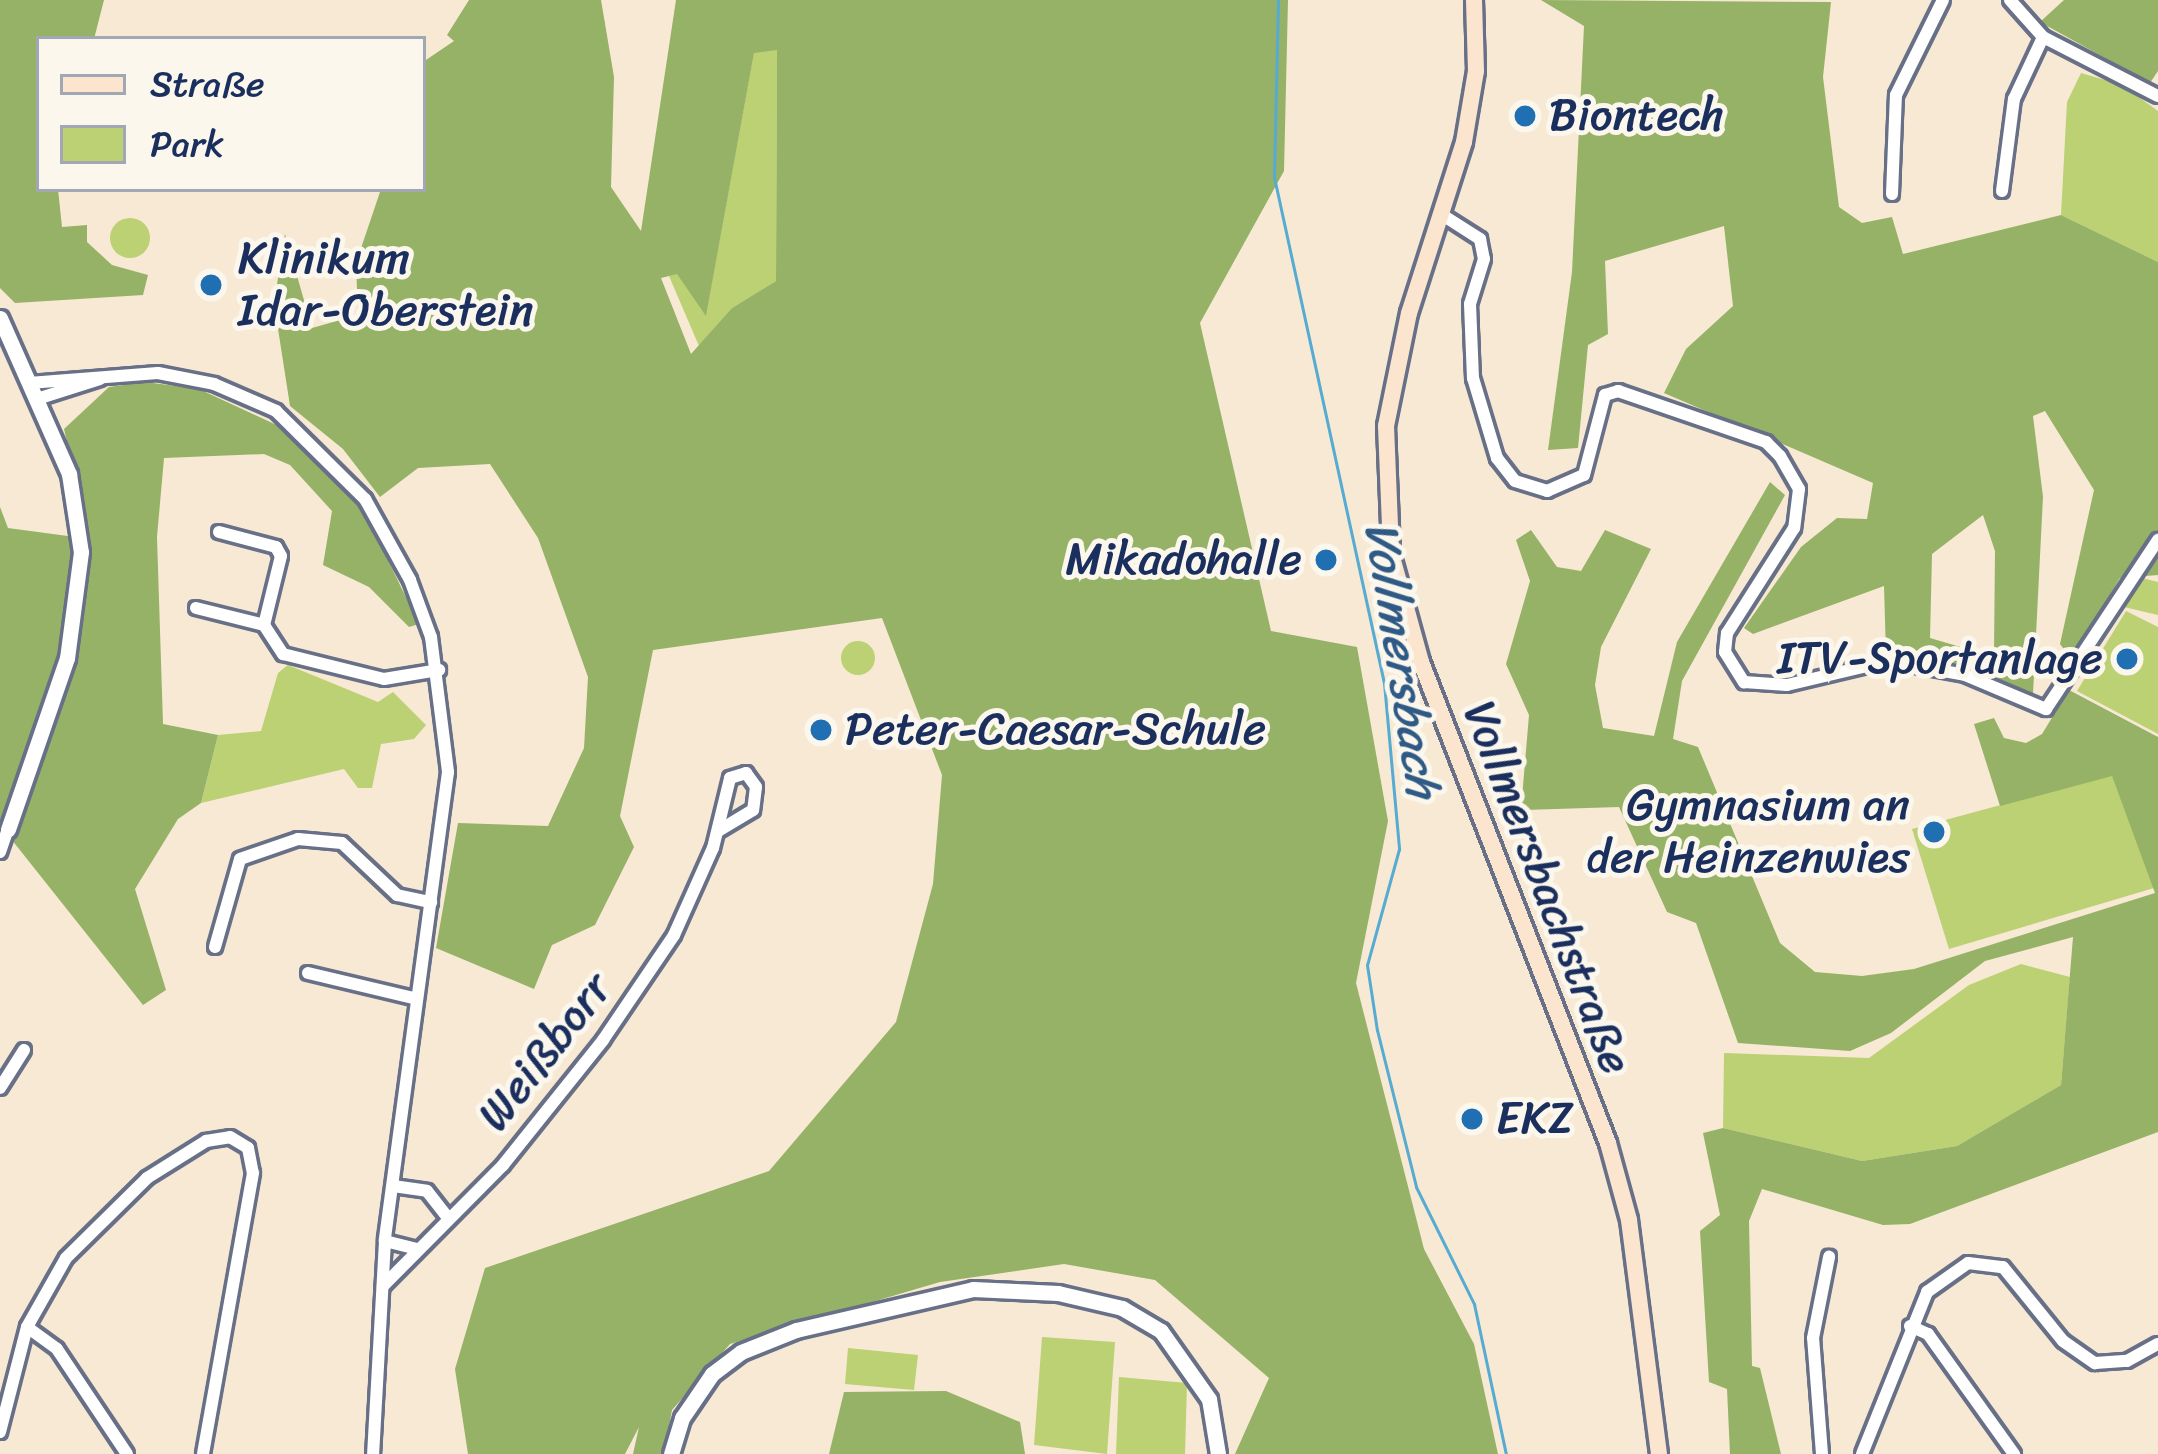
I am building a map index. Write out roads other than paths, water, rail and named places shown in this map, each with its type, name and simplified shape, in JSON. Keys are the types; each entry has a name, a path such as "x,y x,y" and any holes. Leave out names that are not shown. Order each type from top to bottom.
{"main road":[{"name":"Vollmersbachstraße","path":"1474,0 1476,71 1444,216 1409,313 1386,426 1391,553 1420,662 1608,1143 1629,1220 1659,1454"}],"street":[{"path":"1892,194 1896,95 1943,0"},
{"path":"2010,0 2043,37 2158,96"},
{"path":"2002,191 2009,118 2043,37"},
{"path":"1444,216 1480,239 1484,260 1470,304 1473,378 1497,458 1515,481 1547,491 1584,475 1606,395 1618,391 1766,442 1780,456 1799,490 1794,528 1727,633 1725,652 1744,682 1786,685 1888,661 1965,675 2046,709 2158,540"},
{"path":"0,317 69,474 81,574 68,658 0,852"},
{"path":"33,391 118,373 214,384 276,410 310,436 374,513 415,591 439,670 448,772 385,1241 373,1454"},
{"path":"219,532 276,548 281,556 264,625"},
{"path":"196,608 264,625 283,654 384,679 439,670"},
{"name":"Weißborr","path":"382,1287 537,1128 628,1005 674,935 720,830 730,778 746,773 756,788 753,810 720,830"},
{"path":"215,947 240,860 298,839 342,843 398,895 431,902"},
{"path":"308,973 417,999"},
{"path":"0,1088 24,1050"},
{"path":"0,1432 27,1327 66,1258 116,1204 206,1141 242,1143 253,1173 203,1454"},
{"path":"392,1186 427,1191 448,1218"},
{"path":"385,1241 418,1249"},
{"path":"1822,1454 1813,1337 1828,1258"},
{"path":"1862,1454 1910,1326 1948,1272 1989,1262 2024,1285 2063,1341 2095,1363 2127,1361 2158,1344"},
{"path":"671,1454 682,1418 712,1374 741,1352 796,1330 973,1289 1058,1293 1122,1308 1161,1331 1209,1399 1218,1454"},
{"path":"1910,1326 1928,1334 2014,1454"},
{"path":"27,1327 57,1349 127,1454"}],"waterway":[{"name":"Vollmersbach","path":"1278,0 1274,177 1384,683 1399,849 1367,965 1377,1030 1416,1187 1474,1304 1506,1454"}],"place":[{"name":"Biontech","path":"1525,116"},
{"name":"Klinikum Idar-Oberstein","path":"211,285"},
{"name":"Mikadohalle","path":"1326,560"},
{"name":"ITV-Sportanlage","path":"2127,659"},
{"name":"Peter-Caesar-Schule","path":"821,730"},
{"name":"Gymnasium an der Heinzenwies","path":"1934,832"},
{"name":"EKZ","path":"1472,1119"}]}
